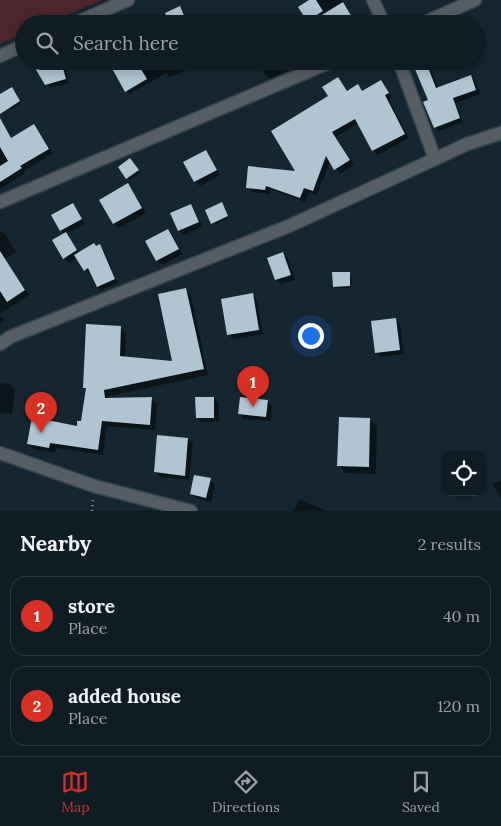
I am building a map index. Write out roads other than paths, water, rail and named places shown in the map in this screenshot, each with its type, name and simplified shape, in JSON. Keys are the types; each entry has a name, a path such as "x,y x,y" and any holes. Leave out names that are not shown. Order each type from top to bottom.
{"street":[{"path":"94,15 128,0"},
{"path":"373,0 380,15"},
{"path":"441,15 475,0"},
{"path":"0,56 15,49"},
{"path":"0,202 312,70"},
{"path":"402,70 435,159"},
{"path":"0,344 10,337 289,226 467,144 501,133"},
{"path":"0,453 94,486 191,511"}],"place":[{"name":"store","path":"253,407"},
{"name":"added house","path":"41,433"}]}
